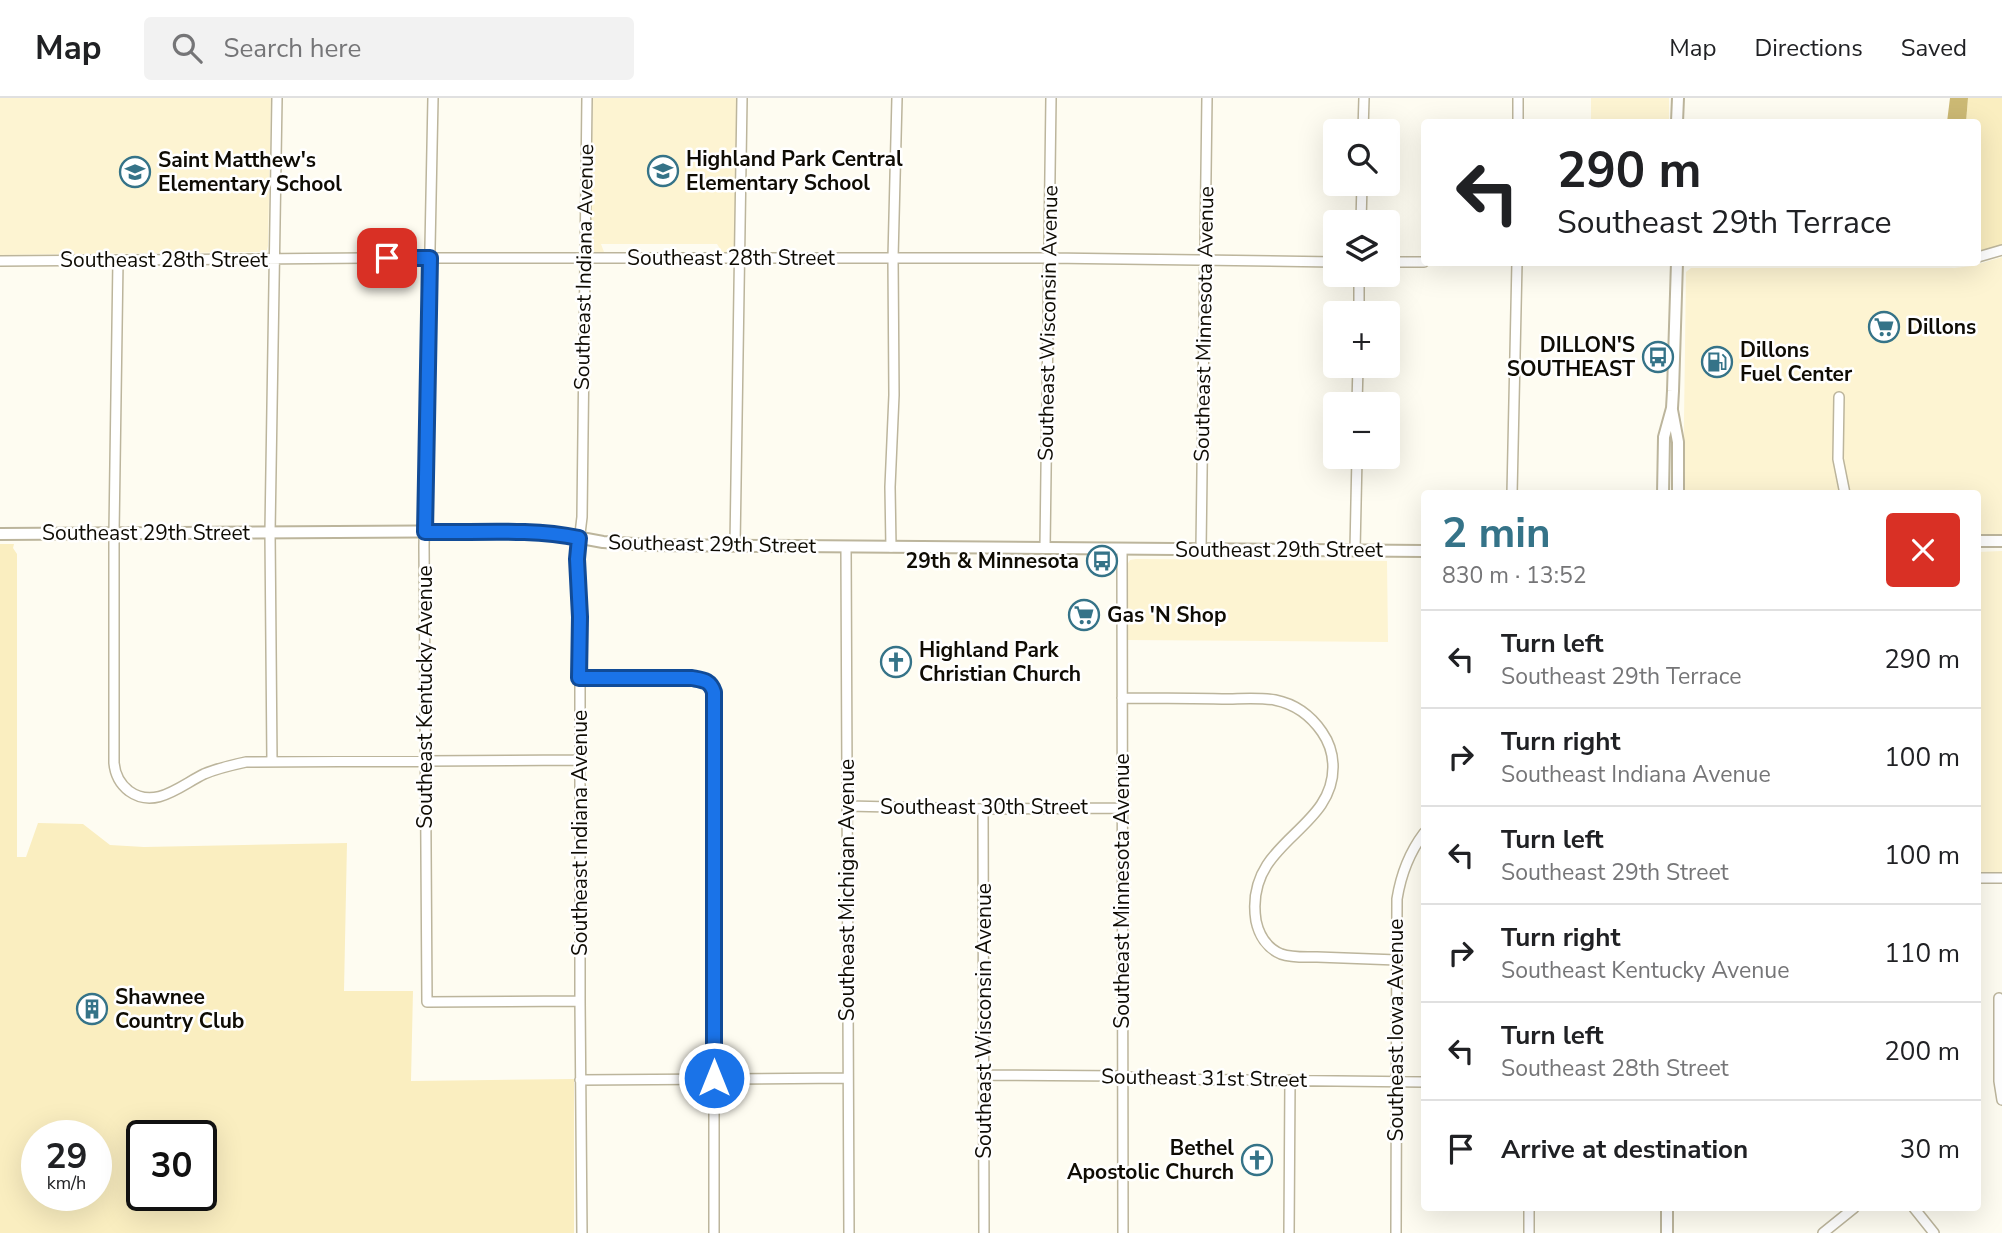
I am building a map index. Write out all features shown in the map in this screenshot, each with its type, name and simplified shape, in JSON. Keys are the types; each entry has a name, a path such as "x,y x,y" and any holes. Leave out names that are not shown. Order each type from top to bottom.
{"main road":[{"path":"1677,119 1678,98"},
{"path":"1677,266 1672,408 1678,442 1678,490"},
{"path":"1663,490 1664,437 1672,408"},
{"name":"Southeast 29th Street","path":"0,534 502,531 565,535 626,544 1421,551"},
{"path":"1981,541 2002,541"},
{"path":"1667,1211 1667,1233"}],"street":[{"path":"272,762 270,532 277,98"},
{"name":"Southeast Kentucky Avenue","path":"433,98 424,546 427,1002 580,1001"},
{"name":"Southeast Indiana Avenue","path":"582,1233 580,617 577,559 582,517 587,98"},
{"path":"735,546 742,98"},
{"path":"891,547 897,98"},
{"name":"Southeast Wisconsin Avenue","path":"1045,548 1051,98"},
{"name":"Southeast Minnesota Avenue","path":"1201,549 1207,98"},
{"path":"1363,119 1364,98"},
{"path":"1518,98 1518,119"},
{"path":"1981,256 2002,250"},
{"name":"Southeast 28th Street","path":"0,261 1049,258 1323,262"},
{"path":"118,260 114,763 120,782 127,789 145,798 162,797 200,776 246,762 580,760"},
{"path":"1400,262 1421,262"},
{"path":"1512,490 1517,266"},
{"path":"1839,397 1838,459 1844,490"},
{"path":"1355,550 1357,469"},
{"name":"Southeast Michigan Avenue","path":"846,547 849,1233"},
{"name":"Southeast Minnesota Avenue","path":"1122,549 1123,1233"},
{"path":"579,678 692,678 709,682 714,692 715,1233"},
{"path":"1122,698 1264,699 1289,704 1310,717 1330,747 1333,770 1331,784 1317,813 1266,867 1255,898 1258,930 1270,947 1287,956 1397,960"},
{"name":"Southeast 30th Street","path":"847,806 1121,808"},
{"name":"Southeast Wisconsin Avenue","path":"983,809 984,1233"},
{"name":"Southeast Iowa Avenue","path":"1396,1233 1397,912 1399,886 1410,855 1421,838"},
{"path":"1981,878 2002,878"},
{"path":"1999,998 1999,1081 2002,1100"},
{"name":"Southeast 31st Street","path":"984,1075 1421,1082"},
{"path":"580,1080 848,1078"},
{"path":"1289,1233 1290,1080"},
{"path":"1529,1211 1529,1233"},
{"path":"1823,1233 1850,1211"},
{"path":"1916,1211 1934,1233"}],"shaded area":[{"name":"Saint Matthew's Elementary School","path":"0,98 271,98 267,250 0,255"},
{"name":"Highland Park Central Elementary School","path":"593,98 737,98 735,246 730,252 722,252 717,244 601,244 604,252 595,252 592,249"},
{"path":"1591,98 1669,98 1669,119 1591,119"},
{"path":"1950,98 1968,98 1966,119 1947,119"},
{"path":"1968,98 2002,98 2002,245 1981,250 1981,119 1966,119"},
{"path":"2002,257 2002,534 1981,534 1981,490 1683,490 1686,272 1691,268 1955,268 1981,266 1981,263"},
{"name":"Shawnee Country Club","path":"0,544 14,544 13,548 17,554 17,857 26,857 38,823 83,824 110,845 144,847 347,843 344,991 413,991 411,1081 574,1079 574,1233 0,1233"},
{"path":"2002,551 2002,872 1981,872 1981,552"},
{"path":"1130,560 1387,561 1388,642 1126,640 1127,565"}],"place":[{"name":"Highland Park Central Elementary School","path":"663,171"},
{"name":"Saint Matthew's Elementary School","path":"135,172"},
{"name":"Dillons","path":"1884,327"},
{"name":"DILLON'S SOUTHEAST","path":"1658,357"},
{"name":"Dillons Fuel Center","path":"1717,362"},
{"name":"29th & Minnesota","path":"1102,561"},
{"name":"Gas 'N Shop","path":"1084,615"},
{"name":"Highland Park Christian Church","path":"896,662"},
{"name":"Shawnee Country Club","path":"92,1009"},
{"name":"Bethel Apostolic Church","path":"1257,1160"}],"route":[{"path":"387,258 430,258 425,532 502,531 579,538 579,678 692,678 705,680 712,686 714,1078"}]}
